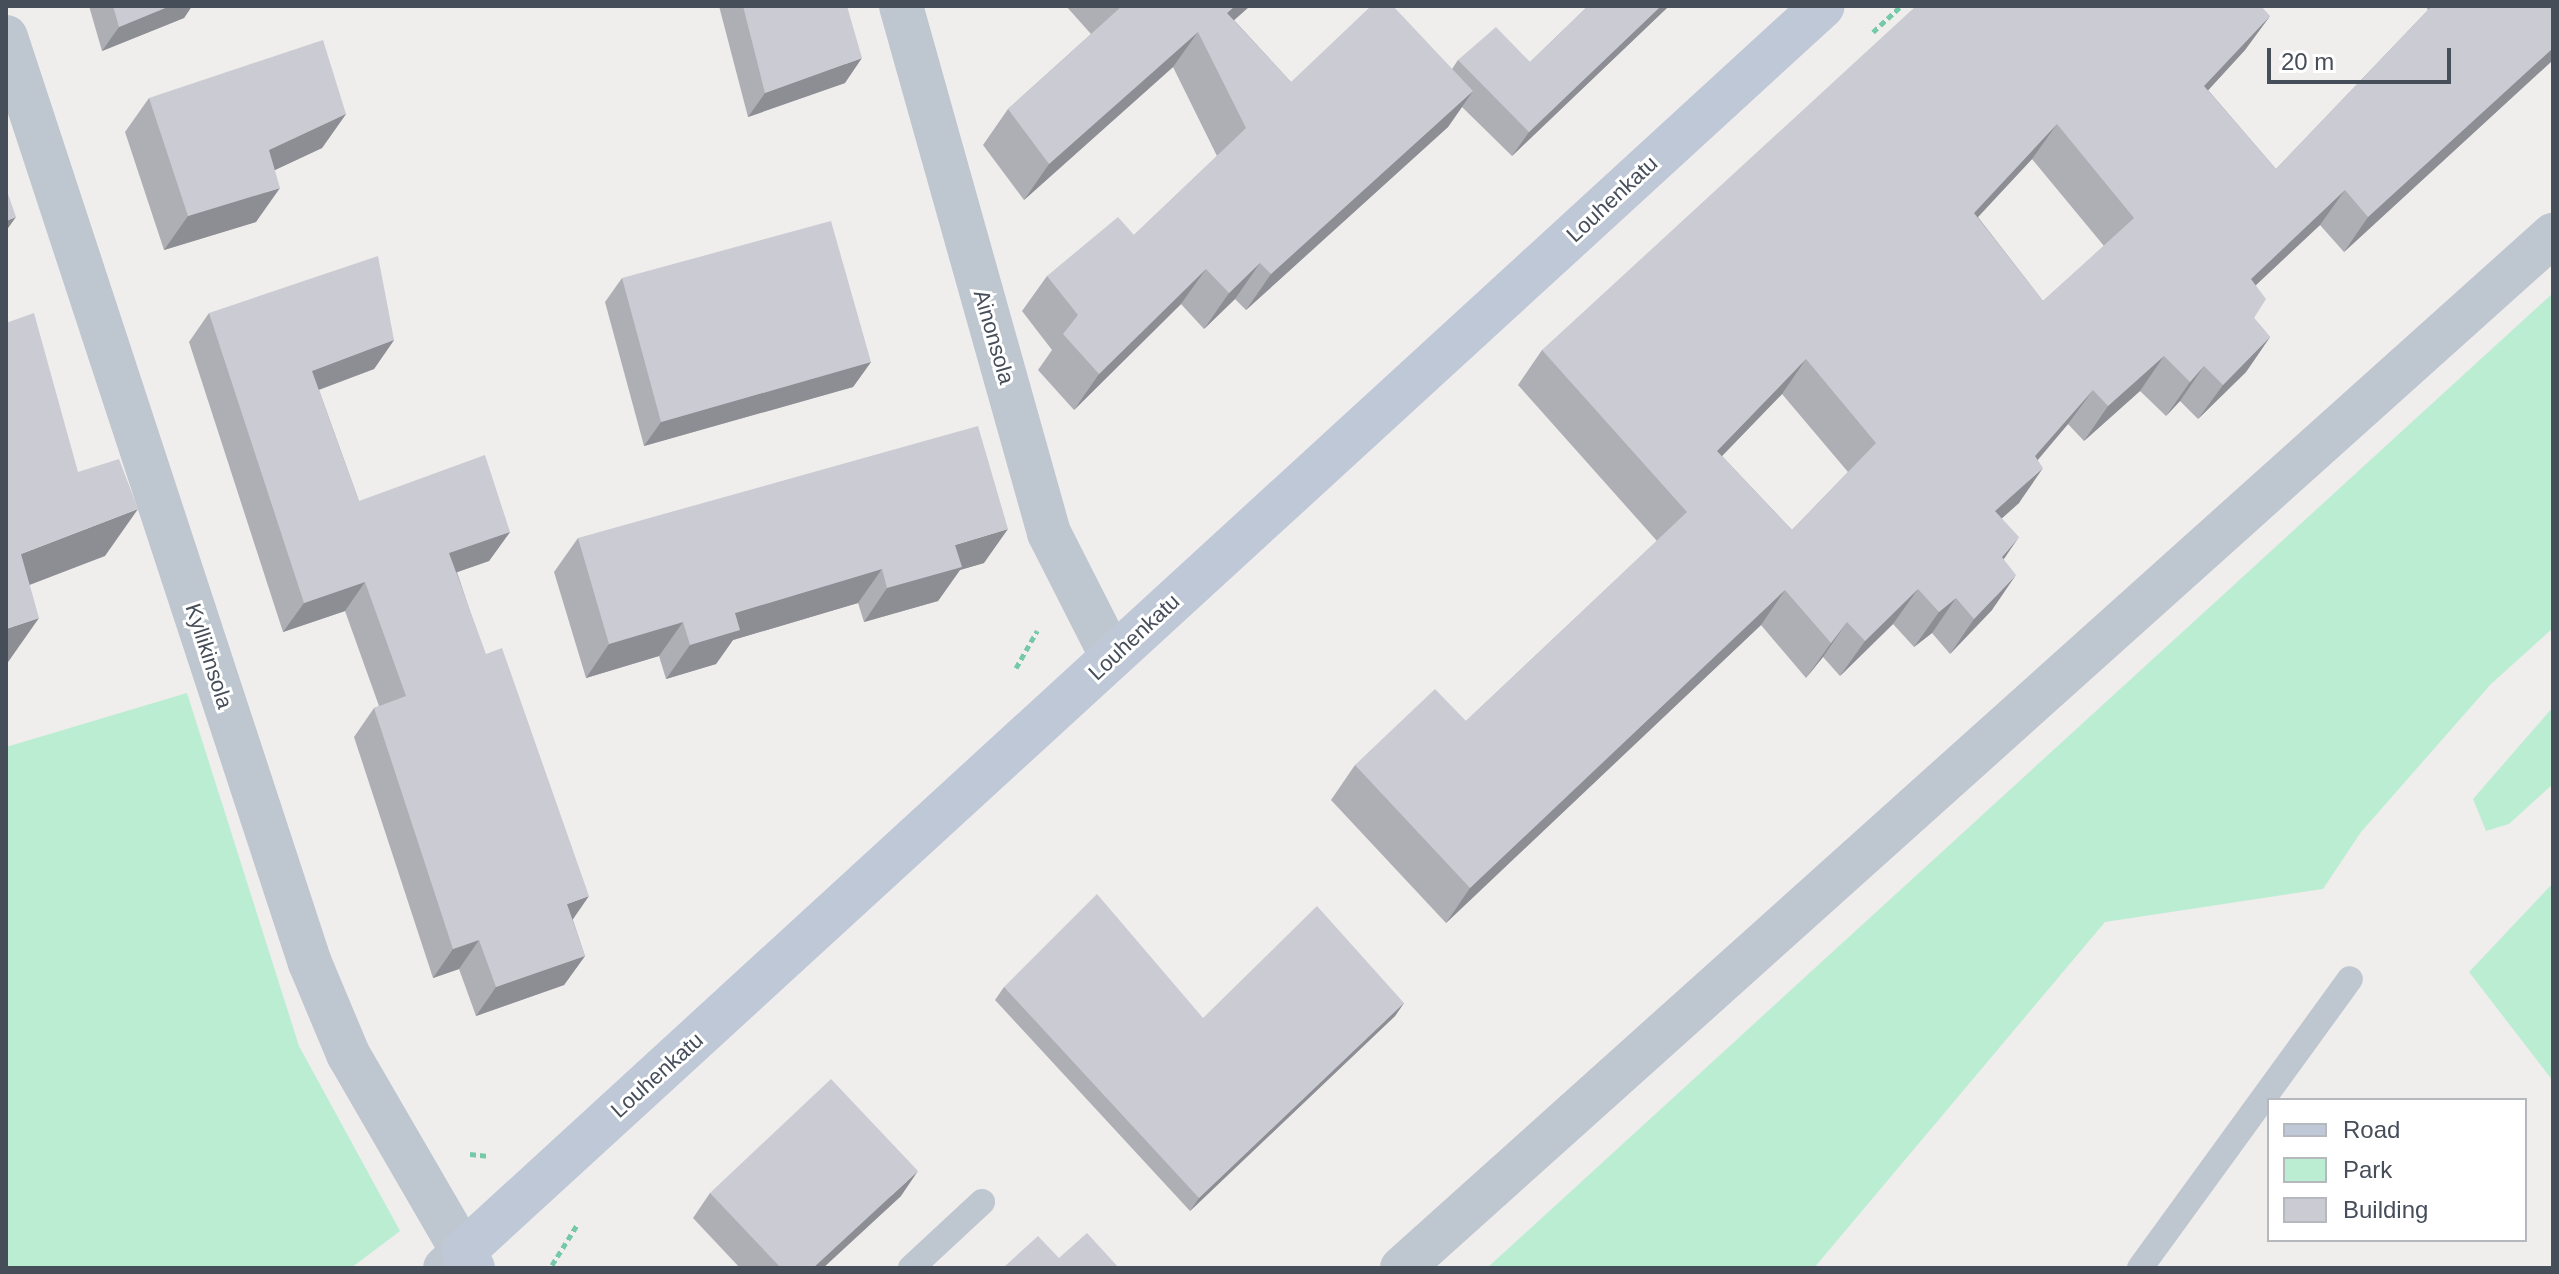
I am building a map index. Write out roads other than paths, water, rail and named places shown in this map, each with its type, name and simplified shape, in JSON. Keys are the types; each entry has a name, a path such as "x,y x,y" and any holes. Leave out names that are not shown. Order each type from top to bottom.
{"street":[{"name":"Ainonsola","path":"901,6 1049,533 1112,657"},
{"name":"Louhenkatu","path":"461,1263 1112,657 1823,6"},
{"name":"Kyllikinsola","path":"6,37 310,963 348,1054 461,1263"},
{"path":"1402,1268 2553,235"}],"lane":[{"path":"2140,1268 2350,979"},
{"path":"911,1268 982,1202"}]}
